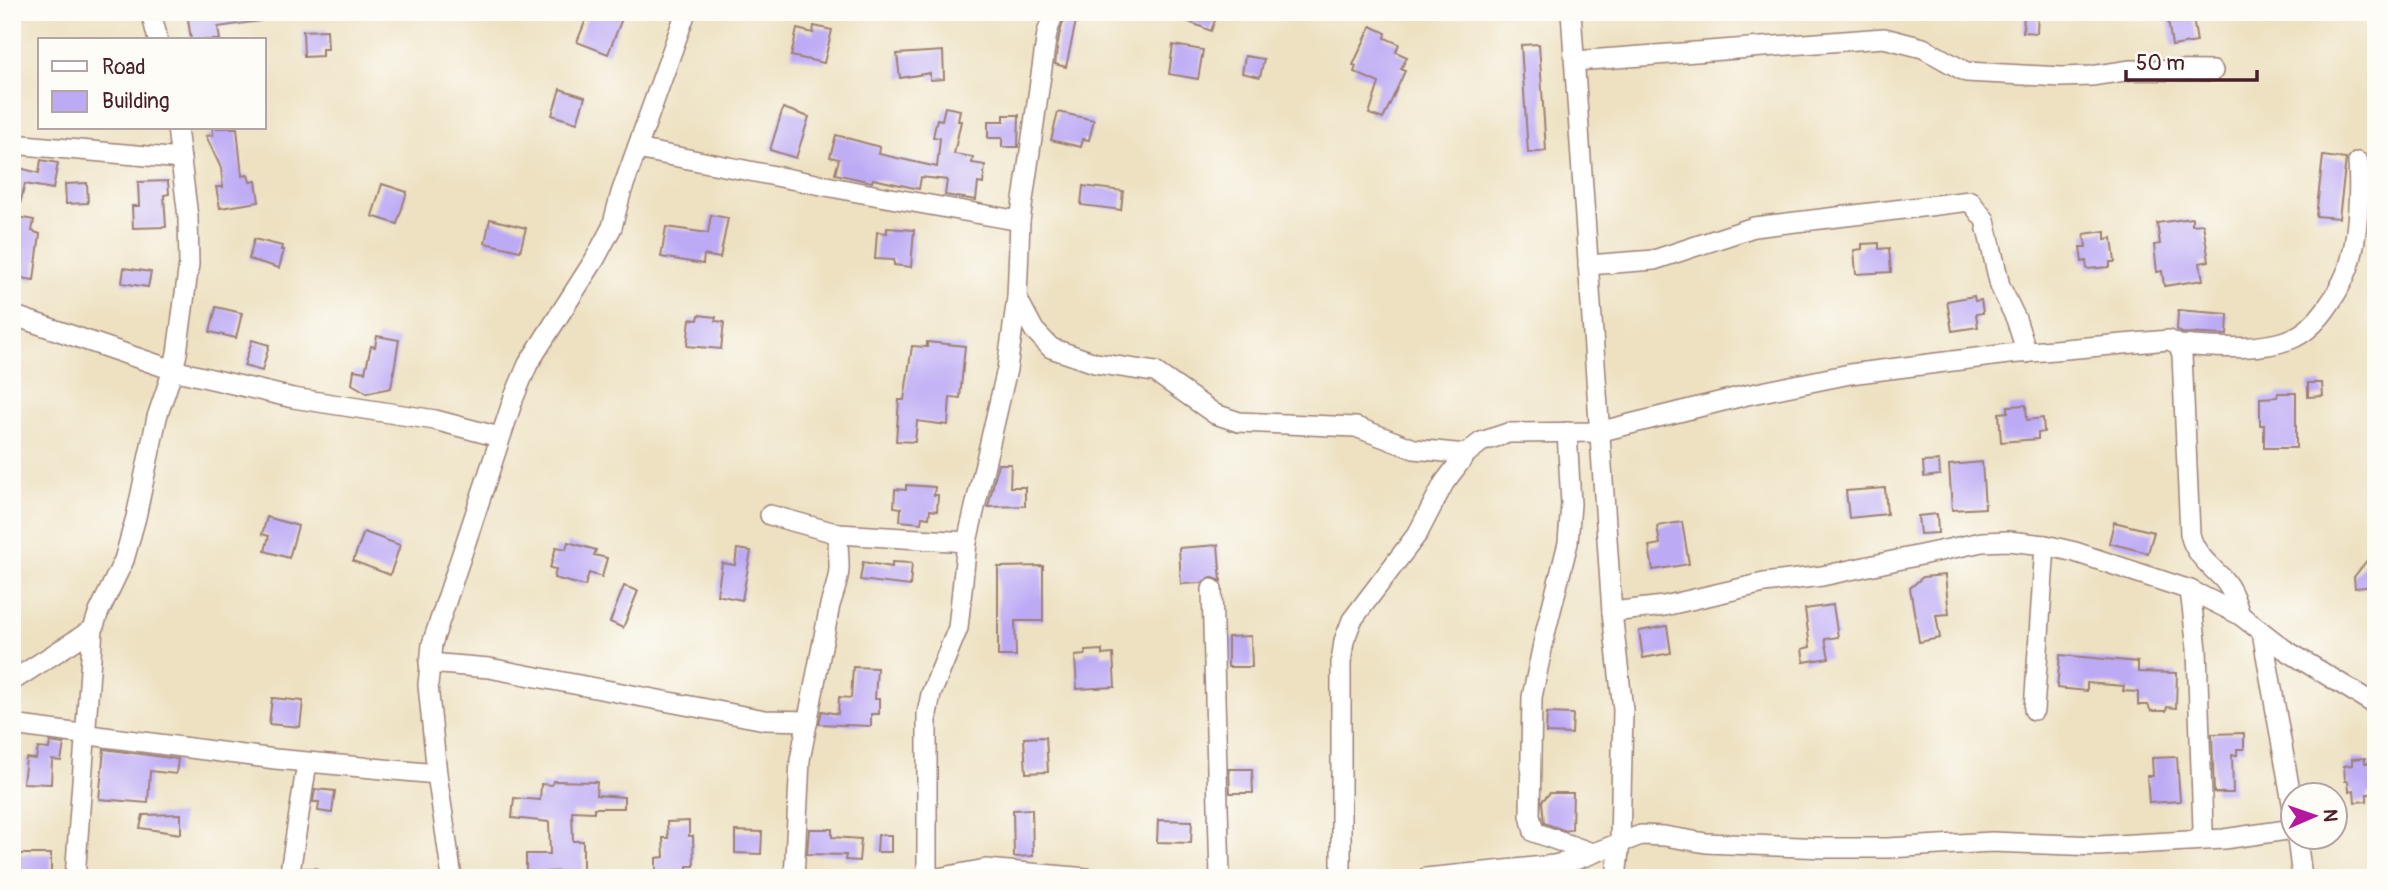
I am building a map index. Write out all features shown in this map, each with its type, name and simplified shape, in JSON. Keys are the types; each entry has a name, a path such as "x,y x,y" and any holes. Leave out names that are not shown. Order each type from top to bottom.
{"street":[{"path":"150,12 157,38"},
{"path":"452,878 428,685 432,644 499,437 528,364 612,227 686,12"},
{"path":"927,878 927,714 931,694 958,628 967,542 1007,369 1017,298 1020,220 1047,33 1054,12"},
{"path":"1572,12 1598,432 1612,612 1623,710 1620,842 1616,878"},
{"path":"1575,61 1884,38 1923,48 1966,72 2062,77 2131,70 2213,71"},
{"path":"75,878 93,629 124,560 136,517 157,417 173,370 189,264 188,217 177,130"},
{"path":"12,144 181,159"},
{"path":"637,149 857,192 1020,220"},
{"path":"1341,878 1341,663 1344,641 1352,620 1418,533 1444,482 1466,454 1481,442 1508,433 1598,432 1747,395 1850,374 2158,339 2179,345 2264,346 2292,338 2312,326 2329,303 2348,268 2359,195 2358,162"},
{"path":"1588,265 1654,260 1754,227 1970,201 1985,220 2000,286 2027,354"},
{"path":"1017,298 1034,331 1051,348 1094,363 1155,372 1215,414 1239,422 1356,427 1414,449 1466,454"},
{"path":"12,315 173,370 293,398 435,419 499,437"},
{"path":"2179,345 2184,373 2190,534 2201,558 2224,580 2231,591 2240,615"},
{"path":"1567,432 1571,504 1569,543 1532,697 1530,815 1534,832 1592,853"},
{"path":"770,515 839,534 967,542"},
{"path":"794,878 800,760 837,579 839,534"},
{"path":"1612,612 1664,606 1764,583 1822,576 1983,542 2008,541 2045,545 2075,552 2190,590 2240,615 2318,671 2376,705"},
{"path":"2034,710 2045,545"},
{"path":"1212,589 1220,878"},
{"path":"2190,590 2197,649 2200,712 2203,829 2199,841"},
{"path":"12,681 93,629"},
{"path":"2262,632 2288,782"},
{"path":"429,663 489,668 765,720 808,721"},
{"path":"12,724 86,736 307,762 437,774"},
{"path":"289,878 307,762"},
{"path":"1426,878 1505,874 1554,865 1641,835 1706,843 1888,848 1992,842 2098,846 2199,841 2280,831"},
{"path":"2299,852 2302,878"},
{"path":"938,878 986,869 1087,878"},
{"path":"296,878 313,878"}],"building":[{"path":"187,12 260,12 260,21 218,27 220,38 191,38"},
{"path":"589,12 614,12 623,16 608,54 577,42"},
{"path":"1066,12 1078,12 1066,67 1055,64"},
{"path":"1165,12 1218,12 1211,31"},
{"path":"2024,12 2038,12 2037,33 2023,32"},
{"path":"2192,12 2197,42 2172,46 2167,14"},
{"path":"814,26 832,30 824,63 791,56 797,29 813,33"},
{"path":"1371,26 1386,33 1385,38 1399,44 1396,52 1407,57 1401,69 1405,71 1383,119 1369,114 1379,83 1354,72 1356,66 1353,65"},
{"path":"327,30 328,49 322,49 322,56 304,57 303,31"},
{"path":"1539,44 1546,151 1528,153 1521,45"},
{"path":"1173,45 1203,50 1198,79 1169,74"},
{"path":"943,51 944,79 930,80 930,73 900,78 897,54"},
{"path":"1245,56 1264,59 1260,77 1242,73"},
{"path":"560,89 585,97 577,123 552,115"},
{"path":"945,107 960,110 958,121 961,121 954,154 973,157 972,163 985,165 983,184 978,183 976,200 945,195 947,180 921,177 919,189 835,174 839,159 830,157 836,135 880,147 879,154 937,167 940,138 933,137 937,119 942,120"},
{"path":"783,108 809,117 796,158 770,150"},
{"path":"1058,112 1094,120 1089,140 1083,139 1081,147 1051,140"},
{"path":"1004,115 1019,115 1018,147 1002,147 1002,138 988,138 988,121 1004,121"},
{"path":"212,130 237,130 242,176 248,175 250,182 256,181 259,202 220,208 216,187 223,187 221,168 206,136 213,135"},
{"path":"2323,156 2346,159 2339,218 2316,216"},
{"path":"41,160 58,163 53,189 25,184 17,216 12,215 12,166 39,173"},
{"path":"168,181 169,194 164,195 166,227 133,228 132,206 139,206 138,182"},
{"path":"87,183 88,203 66,204 65,184"},
{"path":"382,184 407,192 397,224 372,216"},
{"path":"1083,186 1123,191 1121,210 1081,205"},
{"path":"711,215 728,218 720,258 704,255 703,264 661,257 666,227 708,233"},
{"path":"12,216 34,220 32,231 40,234 34,280 12,277"},
{"path":"2192,218 2192,225 2203,224 2209,261 2200,263 2203,280 2164,286 2162,271 2157,272 2154,245 2160,244 2157,223"},
{"path":"490,219 526,228 520,251 485,243"},
{"path":"887,228 914,230 911,267 894,265 894,260 875,259 877,232 887,233"},
{"path":"2105,231 2105,239 2112,238 2115,262 2110,262 2110,267 2087,269 2086,261 2082,262 2080,247 2086,247 2084,234"},
{"path":"254,239 282,246 281,250 284,250 279,268 249,259"},
{"path":"1879,243 1879,249 1889,248 1891,272 1856,274 1854,250 1862,249 1862,244"},
{"path":"124,268 151,272 148,287 122,283"},
{"path":"1974,296 1975,301 1981,300 1983,313 1976,314 1978,327 1952,331 1947,301"},
{"path":"216,307 242,313 236,338 210,332"},
{"path":"2178,310 2228,314 2227,335 2182,333 2177,330"},
{"path":"699,315 716,317 715,321 724,322 721,349 687,346 690,319 698,320"},
{"path":"377,336 399,340 391,388 367,393 352,384 354,370 365,372 371,346 375,347"},
{"path":"252,340 269,345 262,371 244,366"},
{"path":"927,342 965,346 960,398 950,397 948,425 917,421 915,442 896,441 899,400 904,400 912,346 927,347"},
{"path":"2308,383 2322,383 2323,396 2308,397"},
{"path":"2278,393 2296,393 2296,448 2264,448 2264,425 2260,425 2260,398 2277,397"},
{"path":"2026,405 2027,420 2043,418 2044,432 2038,433 2038,439 2001,442 1999,413 2008,412 2008,406"},
{"path":"1939,461 1940,475 1924,477 1923,462"},
{"path":"1982,462 1985,508 1952,510 1949,465"},
{"path":"998,464 1011,464 1010,487 1025,487 1025,506 988,507"},
{"path":"906,485 935,487 934,495 938,495 937,511 930,510 929,518 922,517 921,523 900,521 901,508 894,507 895,489 906,490"},
{"path":"1885,488 1887,514 1849,518 1846,491"},
{"path":"1937,514 1938,533 1920,534 1918,516"},
{"path":"267,517 298,526 289,558 265,551 269,536 262,534"},
{"path":"1682,522 1689,564 1653,570 1649,546 1660,544 1657,526"},
{"path":"2114,522 2154,532 2148,553 2109,543"},
{"path":"364,532 400,545 390,575 353,561"},
{"path":"568,542 596,550 594,555 607,558 602,577 589,573 585,586 554,578 556,569 550,568 556,547 566,549"},
{"path":"1218,545 1221,581 1211,577 1201,583 1181,584 1179,548"},
{"path":"737,549 751,551 742,600 717,595 722,563 735,565"},
{"path":"2376,549 2376,586 2355,588 2354,577"},
{"path":"863,562 892,567 892,562 912,563 910,586 860,580"},
{"path":"1043,566 1043,621 1015,621 1016,656 998,656 998,567"},
{"path":"1945,575 1949,614 1936,615 1940,638 1919,642 1910,588 1923,577"},
{"path":"624,586 638,591 623,628 610,622"},
{"path":"1833,605 1838,637 1825,639 1829,658 1804,662 1802,649 1810,647 1805,609"},
{"path":"1667,626 1671,653 1643,658 1639,631"},
{"path":"1251,636 1252,667 1228,667 1228,637"},
{"path":"1102,650 1102,655 1113,654 1115,687 1077,689 1075,656 1085,655 1085,651"},
{"path":"2060,655 2138,662 2138,672 2177,673 2176,708 2151,711 2148,705 2138,705 2138,692 2123,691 2124,686 2087,683 2087,691 2057,688"},
{"path":"853,667 877,668 875,699 879,699 879,714 871,714 871,726 819,724 822,711 838,714 839,697 851,698"},
{"path":"272,698 303,701 300,727 269,724"},
{"path":"1547,713 1573,714 1572,734 1546,733"},
{"path":"2244,733 2244,749 2237,749 2237,755 2232,755 2233,793 2214,793 2212,734"},
{"path":"1046,737 1048,772 1026,773 1024,738"},
{"path":"50,742 64,744 61,761 52,760 51,784 23,783 26,758 36,759 38,748 49,749"},
{"path":"104,749 178,759 176,774 150,771 148,803 99,799"},
{"path":"2177,757 2180,801 2149,803 2147,776 2153,776 2152,758"},
{"path":"2365,758 2365,763 2371,763 2373,794 2367,794 2367,801 2355,802 2354,790 2350,791 2350,782 2345,781 2344,766 2352,765 2352,759"},
{"path":"1229,769 1252,769 1253,793 1230,793"},
{"path":"553,781 597,782 596,795 624,797 624,808 594,808 594,812 572,811 573,841 583,841 583,871 547,872 548,878 526,878 526,854 550,854 549,822 512,818 514,798 540,800 541,784 552,785"},
{"path":"315,789 335,791 332,813 318,811 319,802 313,802"},
{"path":"1550,793 1573,793 1572,829 1566,831 1544,823 1542,801"},
{"path":"1032,809 1033,856 1014,857 1013,810"},
{"path":"181,814 181,834 140,828 143,815"},
{"path":"1158,820 1192,821 1191,843 1157,842"},
{"path":"689,821 689,836 693,836 694,866 687,866 688,878 656,878 656,858 664,857 663,838 668,838 667,822"},
{"path":"809,829 832,829 832,837 861,839 859,861 845,860 846,855 807,854"},
{"path":"735,831 762,832 761,854 735,853"},
{"path":"878,835 891,835 891,852 877,852"},
{"path":"16,854 51,854 51,878 16,878"}]}
